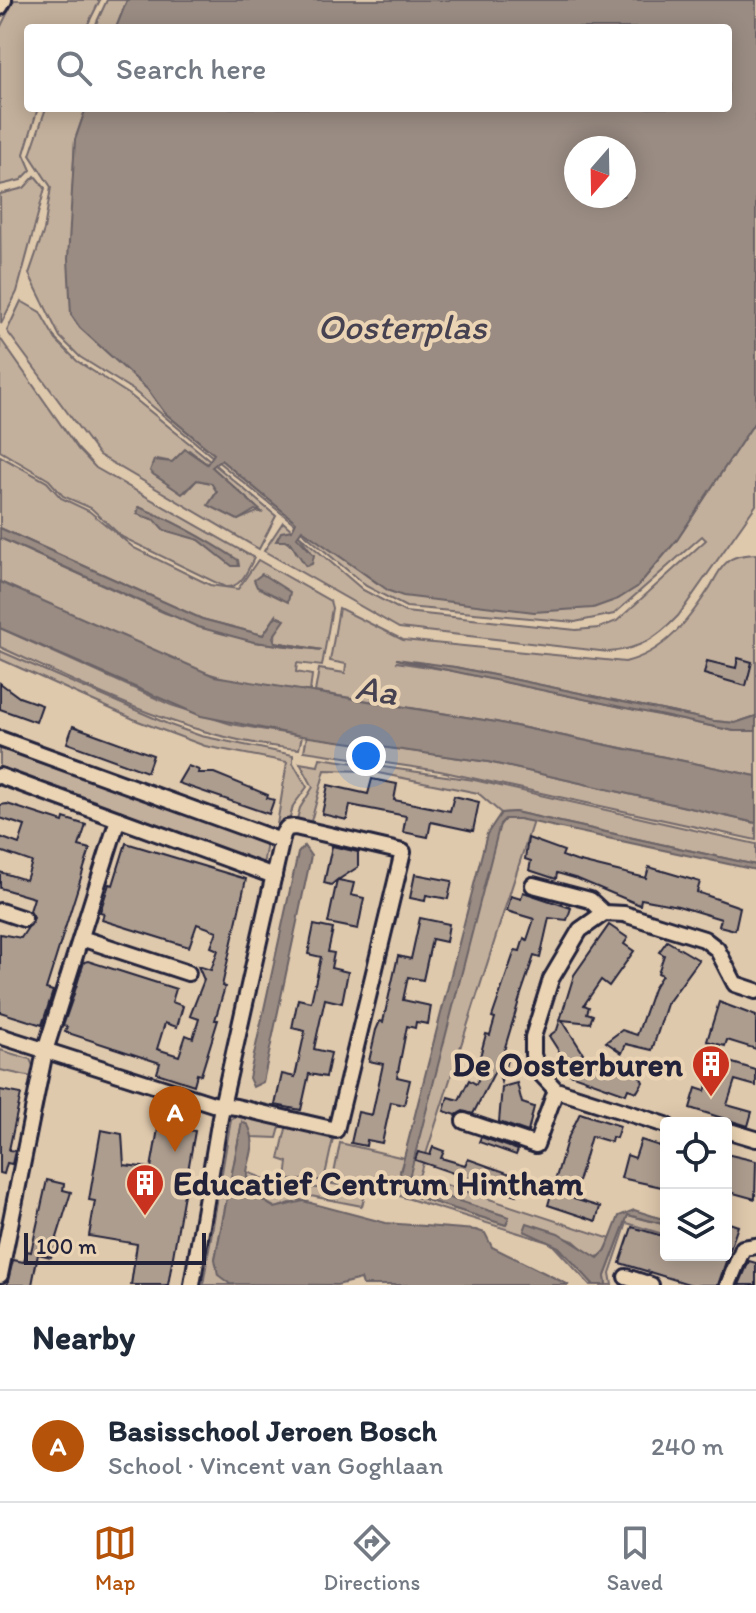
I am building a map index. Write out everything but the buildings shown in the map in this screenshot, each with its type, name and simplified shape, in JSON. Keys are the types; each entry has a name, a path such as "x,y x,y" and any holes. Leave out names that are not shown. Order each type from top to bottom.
{"street":[{"path":"0,7 4,0"},
{"path":"0,739 281,841"},
{"path":"0,776 274,876"},
{"path":"0,1275 45,1051 118,819"},
{"path":"0,1036 222,1106 336,1130 403,852 295,827 287,828 281,841 222,1106 192,1285"},
{"path":"533,885 590,900 604,913"},
{"path":"0,911 24,919"},
{"path":"660,1123 556,1090 540,1073 533,1055 533,1037 551,979 580,930 604,913 624,914 704,939 717,949 735,984 756,991"},
{"path":"81,938 188,973"},
{"path":"464,1121 536,1145 556,1090"},
{"path":"732,1132 756,1139"},
{"path":"0,1191 16,1195"},
{"path":"728,1285 743,1248 756,1246"},
{"path":"626,1277 651,1285"}],"shaded area":[{"path":"14,0 100,0 88,24 24,24 24,112 37,112 24,154 31,170 21,180 0,185 0,28"},
{"path":"107,0 127,0 118,24 96,24"},
{"path":"45,112 85,112 75,140 72,198 148,390 165,413 214,454 214,458 133,390 80,357 60,337 29,274 44,230 51,187 30,155"},
{"path":"35,176 45,188 17,292 1,324 0,194 24,188"},
{"path":"21,301 40,312 56,340 77,361 130,395 211,461 207,464 189,450 172,462 157,459 153,474 186,492 197,480 212,483 217,491 209,504 238,520 260,511 212,467 214,464 276,516 259,549 99,455 7,331"},
{"path":"0,338 78,449 96,468 254,558 240,582 225,587 122,537 91,508 63,496 49,480 0,451"},
{"path":"756,420 756,505 678,616 655,636 630,648 609,652 399,628 264,551 283,522 292,530 283,540 293,546 297,554 310,550 298,534 363,590 405,612 576,630 599,628 617,621 706,540 702,536 614,614 575,622 406,607 366,586 301,531 306,530 377,583 593,608 637,587 677,540"},
{"path":"0,456 47,482 61,498 89,511 134,548 210,585 238,589 258,560 330,601 332,608 322,666 297,663 296,672 312,675 310,692 238,682 189,668 0,582 0,538 165,613 254,642 322,650 275,642 276,616 263,635 202,619 0,528"},
{"path":"221,460 296,522 296,525 217,461"},
{"path":"756,554 756,716 735,723 455,667 396,662 454,671 734,731 756,731 756,776 496,722 315,692 319,669 345,673 346,664 330,661 339,608 403,640 625,662 652,651 674,634 729,560"},
{"path":"0,628 171,705 231,724 302,736 299,749 220,736 145,712 0,647"},
{"path":"0,651 170,725 201,736 293,755 293,763 307,787 293,806 290,818 277,825 287,762 205,746 138,721 0,659"},
{"path":"307,736 488,762 756,823 756,840 440,771 304,751"},
{"path":"0,744 267,843 263,865 0,772"},
{"path":"320,758 474,780 756,844 756,865 515,812 501,813 478,793 368,771 325,770 310,825 296,823 300,808 313,787 300,763 318,766"},
{"path":"505,819 533,821 419,1176 611,1239 603,1255 593,1258 574,1241 527,1224 525,1231 549,1242 387,1192 332,1184 340,1143 404,1158 400,1171 411,1195 506,1225 412,1186 409,1172 497,829"},
{"path":"0,1050 30,1059 34,1068 32,1077 0,1070"},
{"path":"240,1114 282,1120 277,1138 252,1137 242,1122 215,1259 234,1285 203,1285 231,1119"},
{"path":"288,1120 313,1126 311,1134 333,1139 324,1180 286,1180 288,1162 279,1159"},
{"path":"247,1172 282,1186 293,1198 312,1203 290,1203 276,1208 254,1196"},
{"path":"301,1186 365,1194 362,1206 300,1194"},
{"path":"628,1215 660,1223 660,1233 627,1223 610,1273 612,1285 606,1285 605,1276"},
{"path":"553,1245 571,1260 594,1285 590,1285"}],"water":[{"name":"Oosterplas","path":"127,0 756,0 756,420 677,540 637,587 618,599 593,608 534,612 403,596 389,591 302,530 297,537 314,555 312,564 306,566 289,541 276,541 281,532 292,530 296,522 221,460 212,467 263,513 255,510 238,520 208,505 217,492 211,483 197,480 182,494 150,471 154,460 172,462 185,449 207,464 214,454 165,413 148,390 80,328 71,315 68,259 75,140 85,112 732,112 732,24 118,24"},
{"path":"139,507 214,545 238,560 239,566 232,566 199,540 164,530 155,520 137,514"},
{"path":"0,528 202,619 263,635 276,616 285,620 273,637 275,642 322,650 254,642 198,627 0,538"},
{"path":"262,574 290,592 288,602 257,587 254,580"},
{"path":"0,582 214,676 496,722 756,776 756,823 488,762 302,736 201,716 0,628"},
{"path":"396,659 455,667 714,721 735,723 756,716 756,731 734,731"},
{"path":"515,812 756,865 756,870 519,819 505,819 500,824 409,1178 415,1187 509,1217 506,1225 411,1195 402,1188 399,1177 487,834 501,813"},
{"path":"304,846 311,856 263,1082 253,1087 249,1078 298,853"},
{"path":"242,1122 248,1125 252,1138 247,1178 250,1187 275,1208 303,1201 386,1223 476,1230 485,1233 492,1247 569,1285 363,1285 361,1279 337,1285 230,1284 218,1275 215,1259"},
{"path":"634,1210 660,1218 660,1223 628,1215 605,1276 606,1285 594,1285 559,1247 524,1231 527,1223 558,1233 598,1258 606,1250 619,1216"}],"place":[{"name":"De Oosterburen","path":"711,1098"},
{"name":"Basisschool Jeroen Bosch","path":"175,1152"},
{"name":"Educatief Centrum Hintham","path":"145,1217"}],"water label":[{"name":"Aa","path":"377,689"}]}
